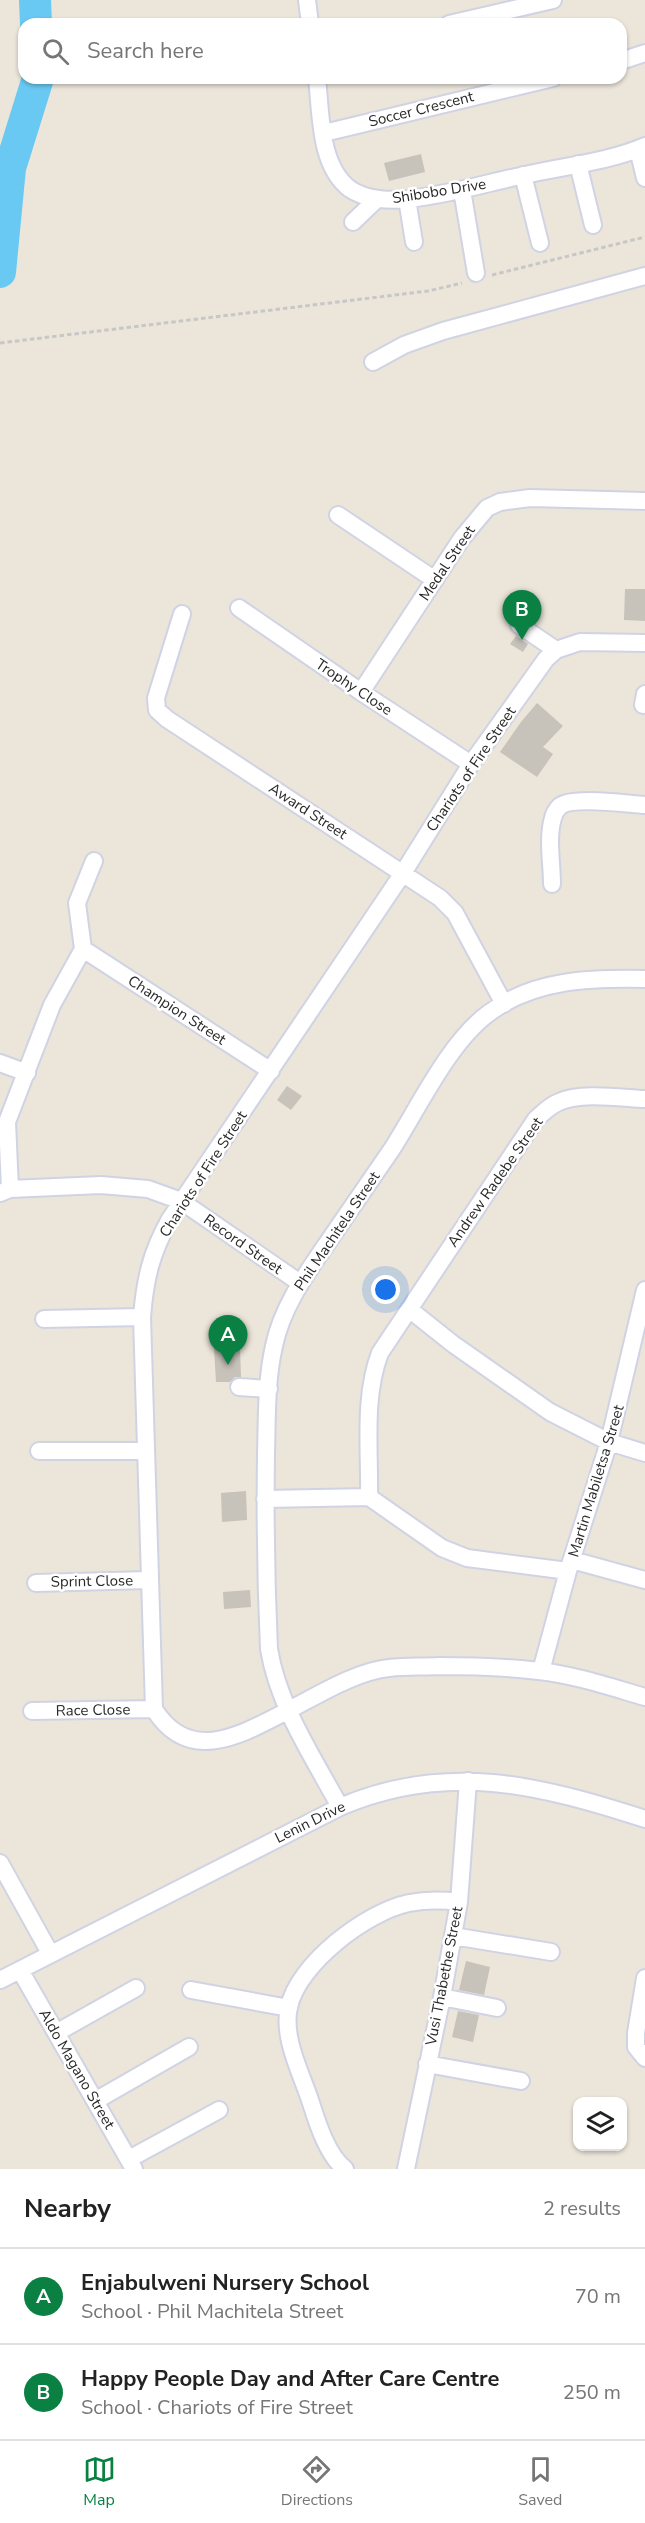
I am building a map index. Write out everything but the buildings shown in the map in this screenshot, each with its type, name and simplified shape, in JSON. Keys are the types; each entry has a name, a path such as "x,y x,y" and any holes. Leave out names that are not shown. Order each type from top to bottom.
{"street":[{"path":"307,0 309,18"},
{"path":"474,18 553,0"},
{"path":"627,59 645,53"},
{"name":"Shibobo Drive","path":"318,84 324,133 333,167 339,178 351,190 377,199 407,199 462,190 641,148"},
{"name":"Soccer Crescent","path":"324,133 528,84"},
{"path":"641,148 645,178"},
{"path":"582,163 596,223"},
{"path":"523,175 540,243"},
{"path":"462,190 474,278"},
{"path":"353,222 377,199"},
{"path":"407,199 414,242"},
{"path":"373,362 404,345 443,331 645,276"},
{"name":"Medal Street","path":"361,692 474,521 488,508 500,502 530,498 645,501"},
{"path":"338,515 435,580"},
{"name":"Trophy Close","path":"239,608 471,764"},
{"name":"Award Street","path":"182,614 156,698 157,710 166,719 440,898 455,913 504,1004"},
{"path":"519,625 556,650 580,642 645,643"},
{"name":"Chariots of Fire Street","path":"154,1709 148,1580 142,1317 146,1278 151,1257 181,1201 403,873 471,764 546,659 556,650"},
{"path":"552,884 551,828 559,807 582,802 645,805"},
{"path":"5,1191 7,1122 52,1005 83,949 77,903 94,861"},
{"name":"Champion Street","path":"83,949 271,1071"},
{"name":"Phil Machitela Street","path":"340,1807 288,1710 269,1649 265,1499 268,1389 274,1343 280,1325 300,1283 392,1148 453,1052 478,1022 504,1004 547,987 573,980 645,979"},
{"path":"0,1063 27,1073"},
{"name":"Andrew Radebe Street","path":"369,1497 370,1398 375,1367 380,1353 536,1119 549,1107 575,1098 645,1099"},
{"name":"Record Street","path":"5,1191 125,1185 148,1189 181,1201 300,1283"},
{"name":"Martin Mabiletsa Street","path":"541,1671 640,1329 645,1290"},
{"path":"409,1309 453,1344 550,1412 609,1442 645,1453"},
{"path":"44,1319 142,1317"},
{"path":"239,1387 268,1389"},
{"path":"39,1451 145,1450"},
{"path":"265,1499 369,1497 442,1548 466,1558 570,1566 645,1580"},
{"name":"Sprint Close","path":"36,1583 148,1580"},
{"path":"154,1709 167,1726 178,1734 192,1740 209,1741 229,1738 252,1730 288,1710 378,1669 470,1666 541,1671 645,1697"},
{"name":"Race Close","path":"32,1712 154,1709"},
{"name":"Vusi Thabethe Street","path":"405,2169 442,1998 459,1902 468,1781"},
{"name":"Lenin Drive","path":"0,1980 340,1807 386,1790 485,1781 544,1789 645,1819"},
{"path":"0,1863 50,1953"},
{"path":"345,2169 329,2147 311,2105 289,2033 289,2008 294,1991 303,1977 330,1949 357,1928 407,1904 446,1900 459,1902"},
{"path":"453,1936 551,1952"},
{"name":"Aldo Magano Street","path":"20,1970 132,2164"},
{"path":"645,1978 636,2033 636,2047 645,2058"},
{"path":"56,2033 136,1988"},
{"path":"191,1990 289,2008"},
{"path":"442,1998 497,2008"},
{"path":"95,2101 189,2047"},
{"path":"427,2064 521,2080"},
{"path":"132,2164 219,2110"}],"path":[{"path":"0,342 428,291 645,237"}],"waterway":[{"path":"35,0 36,18"},
{"path":"0,272 10,168 36,84"}],"place":[{"name":"Happy People Day and After Care Centre","path":"522,640"},
{"name":"Enjabulweni Nursery School","path":"228,1365"}]}
